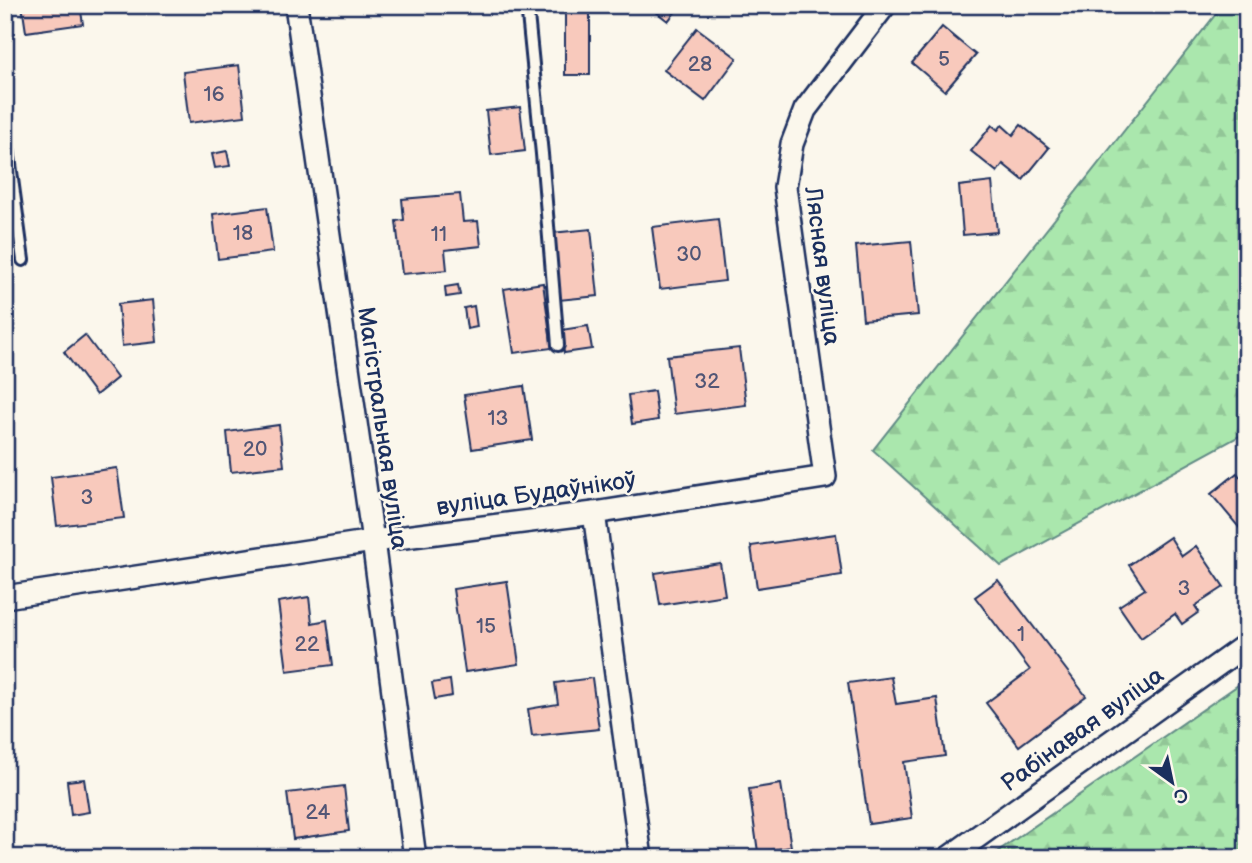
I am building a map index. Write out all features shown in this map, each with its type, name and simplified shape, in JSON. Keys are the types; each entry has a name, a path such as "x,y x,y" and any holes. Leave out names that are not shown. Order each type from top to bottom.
{"street":[{"name":"Магістральная вуліца","path":"296,5 373,541 415,858"},
{"name":"Лясная вуліца","path":"825,477 785,187 792,144 805,110 885,5"},
{"name":"вуліца Будаўнікоў","path":"5,597 373,541 594,513 825,477"},
{"path":"594,513 641,858"},
{"name":"Рабінавая вуліца","path":"948,858 1247,644"}],"lane":[{"path":"527,5 558,345"},
{"path":"5,127 23,260"}],"green space":[{"path":"1223,5 1247,5 1247,432 1001,566 873,450"},
{"path":"1247,679 1247,858 988,858"}],"building":[{"path":"22,5 80,5 83,24 26,32"},
{"path":"647,5 681,5 668,21"},
{"path":"565,8 590,8 590,75 565,75"},
{"path":"942,27 976,55 945,91 912,63"},
{"path":"697,28 737,58 705,101 664,70"},
{"path":"239,65 245,116 189,123 183,72"},
{"path":"520,107 525,151 491,155 486,111"},
{"path":"992,125 998,130 1002,125 1013,135 1021,125 1049,148 1023,180 1003,164 997,172 971,151"},
{"path":"227,151 230,166 215,168 212,154"},
{"path":"992,182 997,232 963,235 959,186"},
{"path":"460,194 463,222 478,221 481,246 445,250 447,270 402,274 396,221 404,220 402,199"},
{"path":"267,207 273,252 218,259 213,214"},
{"path":"718,219 725,281 660,289 652,227"},
{"path":"591,229 598,296 559,300 552,233"},
{"path":"911,241 918,315 863,320 856,246"},
{"path":"543,283 552,348 514,353 504,289"},
{"path":"458,285 460,295 446,297 445,287"},
{"path":"153,300 157,342 122,346 118,304"},
{"path":"474,306 477,327 467,329 464,308"},
{"path":"588,326 592,349 564,353 561,330"},
{"path":"85,335 117,378 96,395 64,352"},
{"path":"739,348 746,405 674,414 667,356"},
{"path":"524,386 532,440 472,449 464,395"},
{"path":"654,391 658,420 632,424 628,395"},
{"path":"279,425 284,466 231,472 227,432"},
{"path":"117,468 124,518 57,526 51,477"},
{"path":"1237,473 1247,486 1247,537 1211,494"},
{"path":"836,534 842,575 757,588 751,546"},
{"path":"1170,537 1182,556 1196,546 1224,587 1195,606 1199,612 1182,624 1175,614 1141,638 1119,606 1145,589 1129,565"},
{"path":"720,563 725,595 660,605 655,573"},
{"path":"998,580 1086,696 1019,746 986,703 1030,670 975,597"},
{"path":"507,581 519,664 465,672 453,589"},
{"path":"309,597 312,623 327,620 333,665 287,671 278,602"},
{"path":"891,677 896,704 937,698 945,756 904,762 912,818 869,824 848,683"},
{"path":"592,678 599,729 532,736 528,709 558,704 555,683"},
{"path":"450,680 452,696 435,699 432,683"},
{"path":"84,779 89,812 71,815 67,781"},
{"path":"781,784 791,847 758,852 749,789"},
{"path":"344,786 349,831 293,839 287,793"}]}
